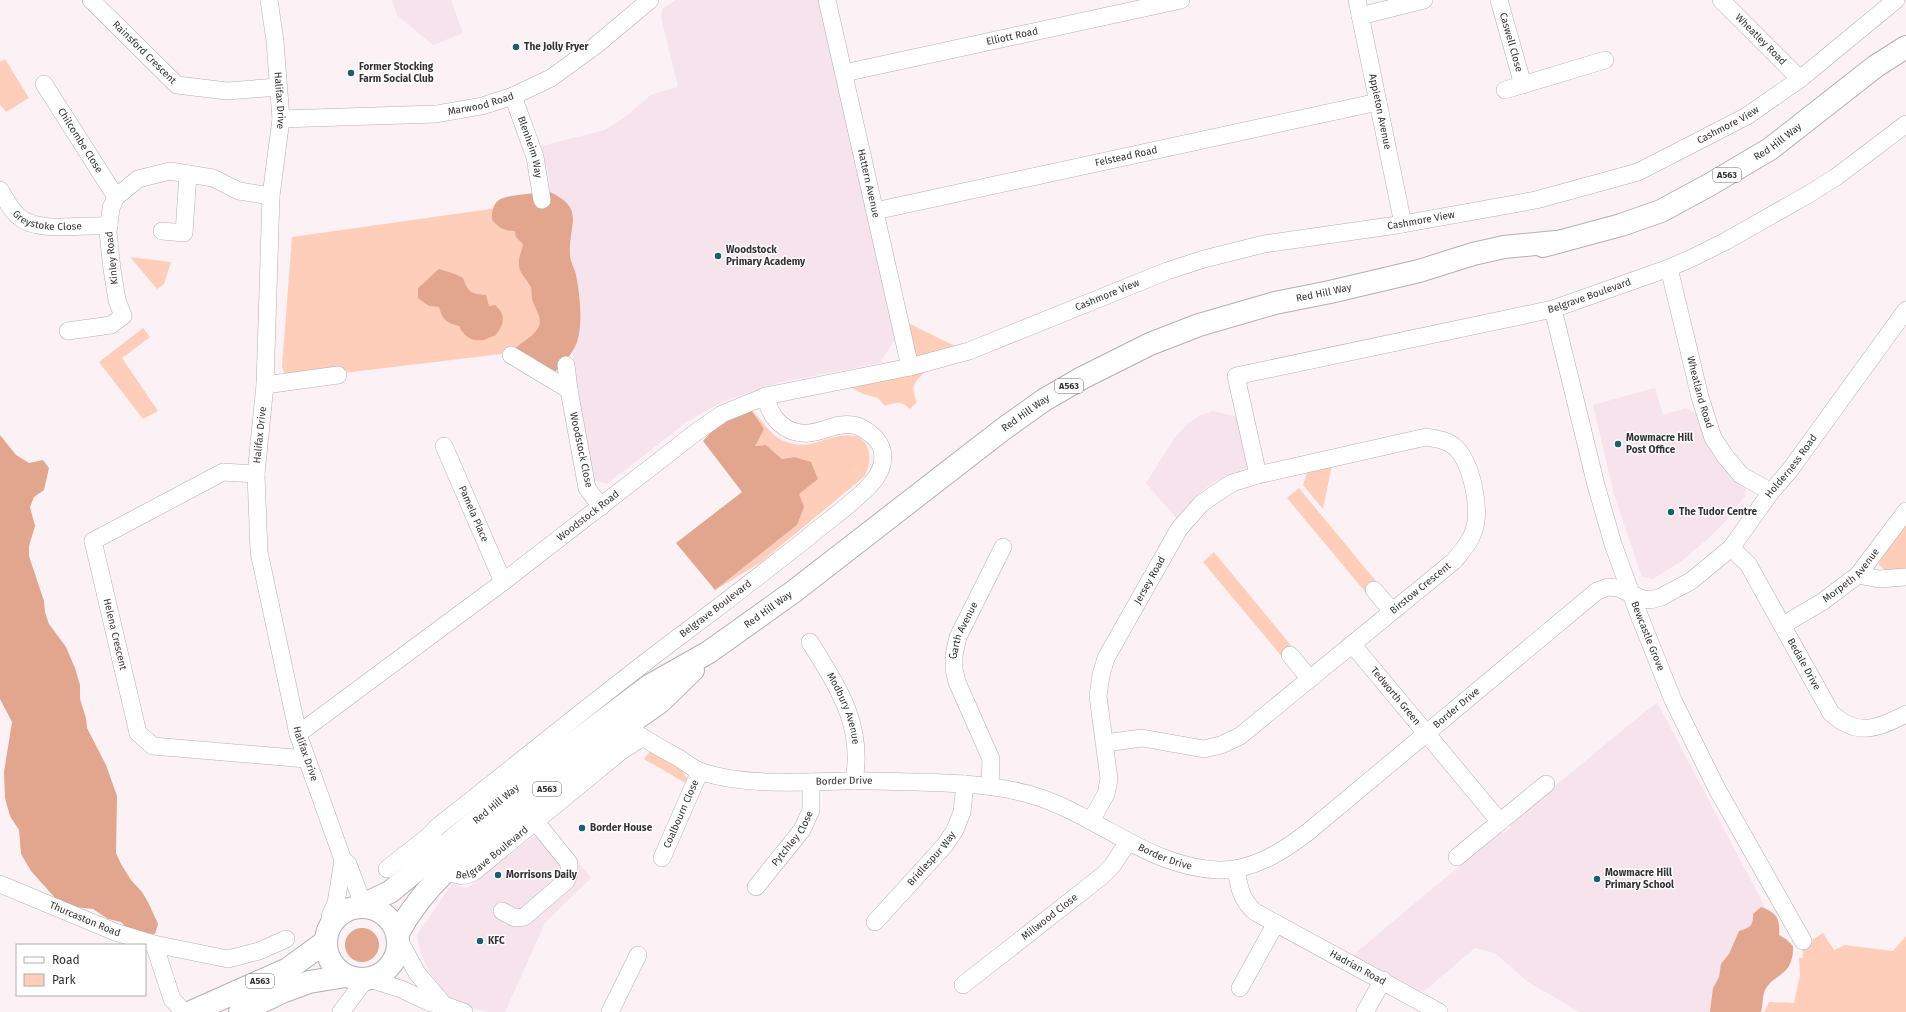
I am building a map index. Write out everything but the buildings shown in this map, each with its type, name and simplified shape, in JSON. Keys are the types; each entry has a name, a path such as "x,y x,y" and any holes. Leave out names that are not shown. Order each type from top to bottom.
{"highway":[{"name":"Red Hill Way","path":"1876,66 1906,31"},
{"name":"Red Hill Way","path":"366,907 373,900 390,892 534,773 626,726 649,686 709,652 793,592 1002,430 1044,400 1082,378 1150,344 1199,325 1275,303 1419,271 1475,266 1503,259 1556,242 1621,226 1661,211 1770,149 1876,66 1906,47"},
{"name":"Red Hill Way","path":"398,937 412,909 428,888 438,853"},
{"path":"366,907 378,911 387,917 393,925 398,937 398,949 388,968 379,975 358,978 337,970 330,962 328,933 344,912 352,908 366,907"},
{"name":"A563","path":"191,1012 288,969 328,933"},
{"name":"A563","path":"240,1012 282,992 309,982 358,978"}],"street":[{"name":"Rainsford Crescent","path":"91,0 178,85 227,91 278,87"},
{"name":"Halifax Drive","path":"269,0 275,41 281,119 271,196 265,385 256,474 259,552 298,734 343,860 348,864 366,907"},
{"name":"Marwood Road","path":"281,119 436,114 482,106 513,96 551,78 574,63 650,0"},
{"name":"Hattern Avenue","path":"827,0 910,367"},
{"name":"Elliott Road","path":"844,73 1181,0"},
{"path":"1358,8 1424,0"},
{"name":"Caswell Close","path":"1499,0 1523,84"},
{"name":"Wheatley Road","path":"1721,0 1800,79"},
{"name":"Cashmore View","path":"910,367 969,351 1167,271 1204,259 1264,244 1403,224 1536,200 1638,172 1747,116 1800,79 1896,0"},
{"name":"Appleton Avenue","path":"1358,8 1403,224"},
{"name":"Caswell Close","path":"1505,90 1605,60"},
{"name":"Chilcombe Close","path":"44,84 116,197"},
{"name":"Blenheim Way","path":"513,96 535,157 542,200"},
{"name":"Felstead Road","path":"875,211 1378,102"},
{"name":"Belgrave Boulevard","path":"1258,474 1236,376 1553,309 1669,268 1707,251 1809,194 1836,177 1906,124"},
{"path":"116,197 138,179 170,171 213,178 239,191 271,196"},
{"path":"162,231 184,233 188,174"},
{"name":"Greystoke Close","path":"0,190 17,215 24,220 39,226 109,226"},
{"name":"Kinley Road","path":"68,331 111,325 123,316 117,300 112,269 109,226 111,208 116,197"},
{"name":"Wheatland Road","path":"1669,268 1700,397 1713,438 1725,456 1741,474 1771,492"},
{"name":"Bewcastle Grove","path":"1553,309 1596,486 1613,544 1637,610 1673,700 1717,789 1802,941"},
{"name":"Holderness Road","path":"1632,593 1643,599 1651,600 1661,597 1690,581 1731,548 1771,492 1790,470 1906,310"},
{"path":"511,355 569,390"},
{"name":"Woodstock Close","path":"566,365 569,390 587,488 601,507"},
{"name":"Woodstock Road","path":"298,734 503,582 695,433 722,414 766,396 910,367"},
{"path":"265,385 338,375"},
{"name":"Belgrave Boulevard","path":"626,726 620,752 489,861 467,876 458,876 438,853 436,828 637,669 737,594 870,485 879,474 883,463 882,449 876,438 865,429 851,424 810,433 795,432 781,425 774,418 768,408 766,396"},
{"name":"Birstow Crescent","path":"1105,743 1142,738 1204,749 1221,745 1240,736 1454,561 1467,546 1474,532 1476,501 1468,466 1454,446 1441,439 1426,438 1258,474"},
{"name":"Pamela Place","path":"444,446 503,582"},
{"name":"Helena Crescent","path":"256,474 223,472 92,541 138,733 153,746 306,759"},
{"name":"Jersey Road","path":"1091,821 1106,794 1110,780 1098,696 1102,670 1106,658 1178,529 1200,504 1232,484 1258,474"},
{"name":"Morpeth Avenue","path":"1783,625 1822,602 1858,575 1871,560 1906,511"},
{"name":"Garth Avenue","path":"990,786 991,759 957,682 954,669 954,655 958,637 1003,547"},
{"name":"Bedale Drive","path":"1731,548 1748,564 1826,705 1839,720 1860,728 1870,729 1880,727 1906,714"},
{"path":"1858,575 1879,579 1906,577"},
{"name":"Border Drive","path":"626,726 700,771 725,777 811,782 854,781 990,786 1028,794 1056,803 1155,855 1203,869 1236,869 1253,864 1289,847 1597,591 1608,587 1618,588 1632,593"},
{"path":"1374,590 1392,611"},
{"name":"Modbury Avenue","path":"810,642 835,684 849,714 856,738 857,764 854,781"},
{"name":"Tedworth Green","path":"1352,644 1500,822"},
{"path":"1290,655 1310,679"},
{"name":"Coalbourn Close","path":"662,858 700,771"},
{"name":"Pytchley Close","path":"756,887 802,830 811,810 811,782"},
{"name":"Bridlespur Way","path":"883,919 945,845 962,812 965,784"},
{"path":"1457,857 1546,784"},
{"name":"Belgrave Boulevard","path":"502,911 515,918 524,917 566,881 569,875 568,863 536,822"},
{"name":"Millwood Close","path":"963,985 1102,876 1112,866 1128,842"},
{"path":"387,869 438,853"},
{"path":"328,933 330,916 337,897 343,860"},
{"name":"Hadrian Road","path":"1236,869 1241,896 1248,905 1276,924 1383,980 1439,1012"},
{"name":"Thurcaston Road","path":"0,884 115,932 154,944 228,959 259,951 286,939"},
{"path":"1240,988 1276,924"},
{"path":"398,937 417,972 444,1005"},
{"path":"154,944 172,999 184,1012"},
{"path":"610,1012 638,955"},
{"path":"340,1012 358,978 401,989 431,1004 444,1005 464,1012"},
{"path":"1365,1012 1383,980"}],"shaded area":[{"path":"392,0 451,0 463,33 433,45 397,15"},
{"name":"Woodstock Primary Academy","path":"675,0 820,0 895,339 880,363 777,383 722,402 688,421 607,484 590,478 548,173 541,146 605,130 625,117 652,94 678,87 661,17 662,9"},
{"path":"548,191 568,204 572,211 573,218 570,258 576,275 580,309 579,334 575,347 553,374 512,351 535,332 540,324 540,321 532,299 531,288 519,268 519,260 523,244 516,237 515,231 502,228 492,220 492,212 499,200 509,196"},
{"path":"439,269 463,278 473,293 486,295 489,306 495,305 499,309 503,316 503,320 495,336 483,340 471,339 465,335 459,326 445,320 439,307 429,306 418,298 418,288"},
{"path":"1655,388 1663,415 1686,408 1697,414 1733,477 1746,488 1745,496 1726,521 1709,538 1683,560 1653,579 1642,577 1614,495 1593,405"},
{"path":"751,410 764,429 755,446 766,445 782,459 794,457 811,462 818,479 799,494 804,507 797,525 715,590 676,543 742,492 703,441 711,432 722,414"},
{"path":"1213,411 1238,417 1249,464 1246,468 1212,483 1192,500 1177,519 1146,483 1174,439 1188,423 1201,415"},
{"path":"0,435 16,455 29,463 43,460 49,468 44,490 34,497 30,507 35,526 29,546 29,556 44,601 45,612 49,624 66,647 75,668 80,685 80,699 86,718 87,728 106,765 117,796 116,853 131,880 142,892 148,902 158,924 155,934 138,933 127,928 121,922 108,919 93,909 74,907 57,900 31,871 21,854 19,830 10,816 5,798 4,772 12,722 0,699"},
{"name":"Mowmacre Hill Primary School","path":"1657,702 1766,909 1718,1012 1580,1012 1528,982 1495,953 1475,948 1423,992 1352,956 1500,832 1504,833 1510,828 1510,823"},
{"path":"548,825 591,878 545,923 505,1012 491,1012 457,1005 432,977 421,954 417,935 452,884 467,888"},
{"path":"1761,907 1774,914 1779,924 1779,935 1793,946 1790,964 1786,970 1767,987 1763,995 1761,1012 1710,1012 1713,988 1719,977 1721,964 1729,954 1739,931 1746,929 1752,924 1753,914"},
{"path":"365,928 374,933 378,938 378,952 374,957 369,961 359,962 355,961 346,952 345,942 346,938 355,929"}],"green space":[{"path":"5,59 29,98 6,112 0,105 0,62"},
{"path":"540,202 561,345 510,353 293,379 285,375 282,367 292,237"},
{"path":"130,257 171,262 164,284 157,289"},
{"path":"908,323 957,347 915,359"},
{"path":"143,328 150,337 122,358 158,411 143,419 99,362"},
{"path":"928,369 915,383 914,391 917,402 910,409 901,403 885,406 878,398 863,394 850,387"},
{"path":"751,410 779,439 799,445 806,445 836,437 859,437 868,449 868,466 865,476 760,563 715,590 797,525 799,494 794,457 782,459 766,445 755,446"},
{"path":"1332,465 1323,509 1303,485 1308,470"},
{"path":"1299,488 1379,585 1367,594 1287,498"},
{"path":"1906,524 1906,572 1886,571 1879,565 1880,560"},
{"path":"1214,552 1294,649 1283,658 1203,562"},
{"path":"650,751 680,769 687,779 687,784 644,759"},
{"path":"1823,933 1834,950 1845,945 1893,951 1906,936 1906,1012 1764,1012 1769,1002 1794,1003 1800,975 1799,958 1803,958 1802,946"}],"place":[{"name":"The Jolly Fryer","path":"516,47"},
{"name":"Former Stocking Farm Social Club","path":"351,73"},
{"name":"Woodstock Primary Academy","path":"718,256"},
{"name":"Mowmacre Hill Post Office","path":"1618,444"},
{"name":"The Tudor Centre","path":"1671,512"},
{"name":"Border House","path":"582,828"},
{"name":"Morrisons Daily","path":"498,875"},
{"name":"Mowmacre Hill Primary School","path":"1597,879"},
{"name":"KFC","path":"480,941"}]}
